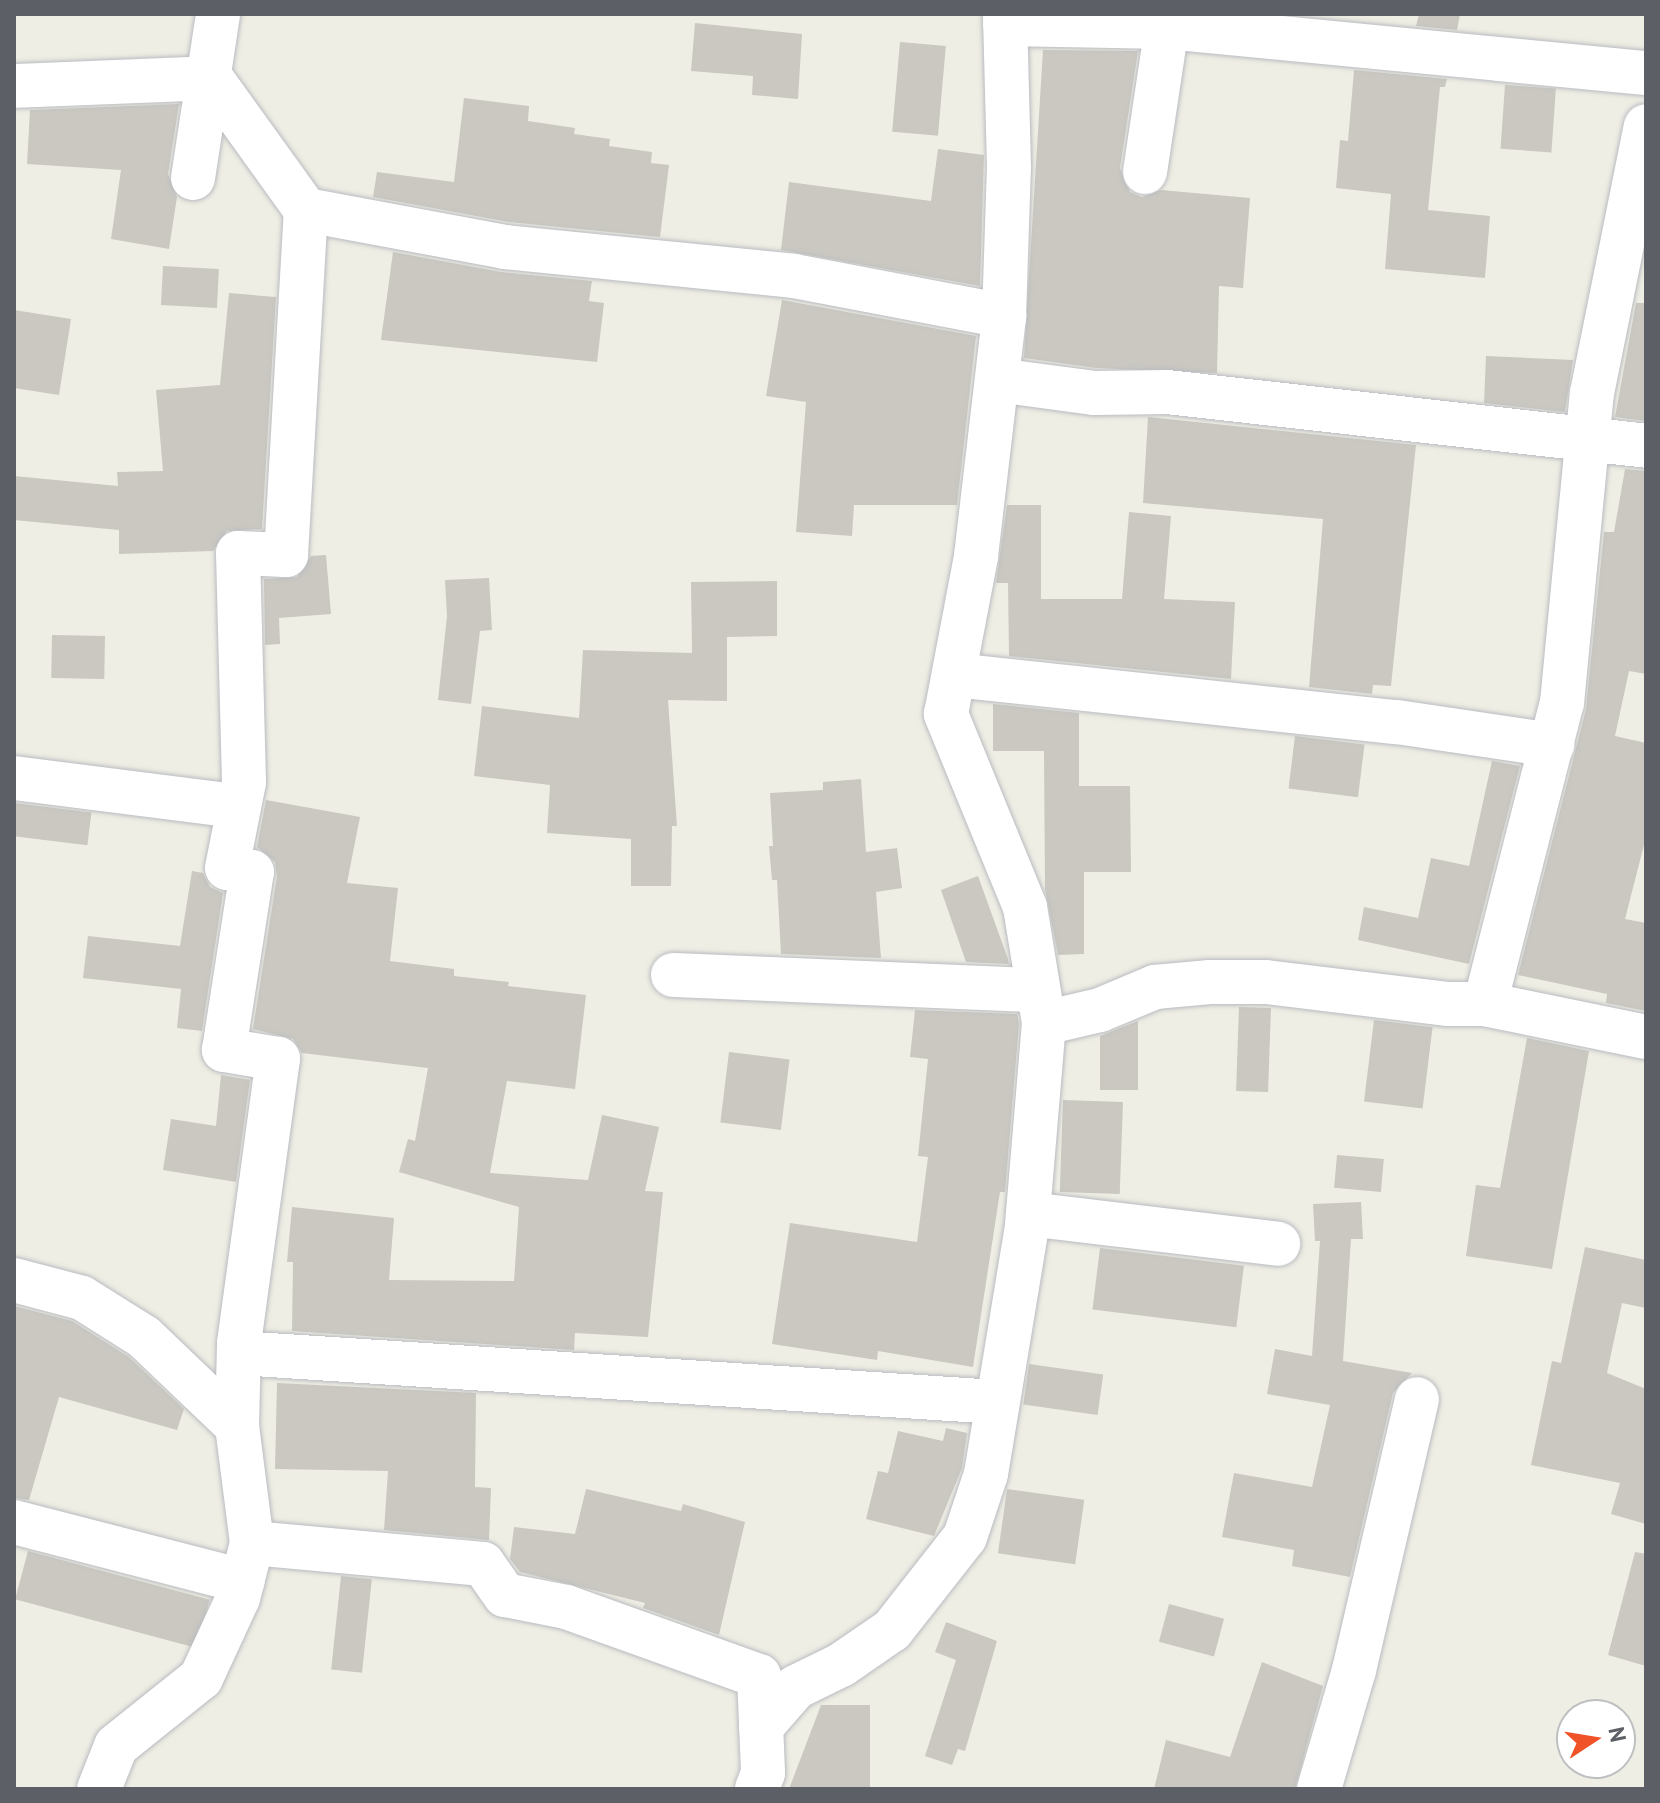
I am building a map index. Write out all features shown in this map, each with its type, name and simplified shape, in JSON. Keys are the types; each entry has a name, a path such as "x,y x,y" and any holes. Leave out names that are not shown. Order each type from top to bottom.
{"street":[{"path":"193,178 211,78 218,14"},
{"path":"761,1727 796,1687 841,1665 892,1630 927,1591 965,1537 986,1474 1028,1214 1041,1006 1025,907 946,714 976,556 1004,316 1009,168 1005,19 1167,27 1646,73"},
{"path":"1145,172 1167,27"},
{"path":"14,86 211,78"},
{"path":"99,1789 116,1746 201,1678 247,1562 237,1426 239,1353 278,1059 224,1050 252,872 227,868 244,782 238,553 286,555 306,210 211,78"},
{"path":"1485,1004 1562,703 1587,440 1609,292 1646,126"},
{"path":"306,210 505,247 794,276 1004,316"},
{"path":"997,380 1095,393 1167,392 1646,446"},
{"path":"954,675 1397,722 1552,745"},
{"path":"14,778 237,806"},
{"path":"673,975 1100,1010 1155,987 1210,982 1266,982 1449,1004 1485,1004 1646,1037"},
{"path":"1028,1214 1278,1244"},
{"path":"14,1280 82,1298 144,1337 237,1426"},
{"path":"239,1353 997,1402"},
{"path":"1319,1789 1354,1670 1417,1399"},
{"path":"14,1522 247,1562 483,1564 505,1595 566,1607 759,1676 763,1773 757,1789"}],"building":[{"path":"1419,14 1460,14 1457,30 1416,26"},
{"path":"695,23 802,34 798,99 752,95 753,76 691,71"},
{"path":"900,42 946,46 938,136 892,132"},
{"path":"1043,50 1138,51 1120,168 1130,192 1142,197 1161,190 1250,198 1243,288 1219,286 1217,373 1096,368 1024,358"},
{"path":"1354,70 1447,79 1445,87 1440,87 1428,210 1490,216 1485,278 1385,269 1391,194 1336,188 1340,140 1348,141"},
{"path":"1505,85 1556,89 1551,152 1501,149"},
{"path":"464,98 529,106 528,121 575,128 574,134 610,139 609,146 652,152 651,163 669,165 660,237 509,222 373,197 377,172 454,182"},
{"path":"179,104 168,174 177,197 169,249 111,239 121,170 27,164 30,110"},
{"path":"938,149 984,155 980,286 781,250 789,182 931,201"},
{"path":"393,252 501,272 592,281 589,301 604,303 597,362 381,340"},
{"path":"163,266 219,269 217,308 161,305"},
{"path":"229,293 276,297 262,529 227,531 213,551 119,554 119,530 14,520 14,476 118,486 117,472 163,471 156,390 220,385"},
{"path":"782,300 976,336 957,505 854,505 852,536 796,532 806,402 766,396"},
{"path":"1636,303 1646,303 1646,421 1615,417"},
{"path":"14,310 71,319 59,395 14,388"},
{"path":"1486,356 1573,360 1565,412 1484,403"},
{"path":"1148,417 1416,445 1391,686 1373,685 1372,694 1309,687 1323,519 1143,503"},
{"path":"1625,469 1646,471 1646,674 1629,671 1615,736 1646,743 1646,837 1625,919 1646,923 1646,1011 1606,1003 1607,994 1518,975 1586,709 1604,532 1614,532"},
{"path":"1007,505 1041,505 1041,599 1122,599 1129,512 1171,516 1164,599 1235,602 1231,679 1009,656 1008,583 996,583"},
{"path":"326,555 331,614 279,618 280,644 265,645 264,579 297,577 311,556"},
{"path":"489,578 492,630 480,631 471,704 438,700 447,616 445,580"},
{"path":"777,581 777,636 727,637 727,701 668,700 677,826 672,826 671,886 631,886 631,839 547,833 550,785 474,776 482,706 579,718 583,650 692,653 691,582"},
{"path":"52,635 105,636 104,679 51,678"},
{"path":"993,704 1079,713 1079,786 1130,786 1131,872 1084,872 1084,954 1058,955 1045,889 1044,751 993,751"},
{"path":"1295,736 1364,745 1358,797 1289,789"},
{"path":"1492,761 1520,766 1469,964 1358,940 1364,907 1418,918 1431,858 1469,866"},
{"path":"861,779 866,852 897,848 902,888 876,892 881,958 781,954 777,880 772,880 769,846 773,846 770,793 823,790 823,782"},
{"path":"266,800 360,817 347,883 398,888 390,961 454,969 454,976 509,982 508,986 586,995 575,1089 507,1081 490,1173 588,1180 602,1115 659,1127 645,1191 663,1192 648,1337 575,1333 574,1350 292,1331 293,1262 287,1262 292,1207 394,1218 389,1280 514,1281 519,1207 399,1172 408,1139 415,1141 428,1068 302,1053 293,1039 253,1029 277,876 275,862 257,847"},
{"path":"14,803 91,813 87,845 14,836"},
{"path":"192,871 203,873 210,887 223,893 202,1031 177,1028 181,989 83,978 88,936 180,946"},
{"path":"978,876 1009,964 966,962 941,890"},
{"path":"1239,1007 1271,1008 1268,1092 1236,1091"},
{"path":"915,1010 1017,1014 1019,1024 1005,1192 1000,1192 973,1367 878,1351 877,1360 772,1344 790,1223 917,1242 928,1157 918,1156 928,1059 910,1057"},
{"path":"1374,1020 1433,1027 1423,1109 1364,1101"},
{"path":"1138,1021 1138,1090 1100,1090 1100,1036"},
{"path":"1527,1038 1589,1051 1552,1269 1466,1256 1476,1185 1500,1188"},
{"path":"729,1052 790,1059 781,1130 720,1122"},
{"path":"221,1075 250,1080 236,1182 163,1170 171,1119 216,1126"},
{"path":"1063,1100 1123,1102 1120,1194 1060,1192"},
{"path":"1337,1155 1384,1159 1381,1192 1334,1188"},
{"path":"1361,1202 1363,1239 1351,1239 1343,1361 1412,1373 1393,1393 1350,1577 1292,1566 1294,1550 1222,1537 1234,1473 1312,1487 1330,1405 1267,1394 1275,1349 1312,1356 1320,1241 1315,1241 1313,1204"},
{"path":"1585,1247 1646,1260 1646,1308 1622,1303 1607,1373 1646,1389 1646,1524 1611,1514 1620,1483 1531,1465 1552,1361 1561,1363"},
{"path":"1100,1248 1244,1266 1236,1327 1092,1310"},
{"path":"14,1306 72,1321 129,1357 184,1409 177,1430 59,1397 29,1500 14,1498"},
{"path":"1029,1364 1103,1374 1098,1415 1023,1405"},
{"path":"277,1383 476,1393 475,1487 491,1488 489,1540 384,1530 388,1471 275,1469"},
{"path":"946,1428 967,1433 962,1468 934,1536 866,1519 878,1471 888,1473 898,1431 943,1441"},
{"path":"586,1489 681,1511 683,1504 745,1522 719,1635 643,1608 645,1603 520,1572 510,1559 514,1527 575,1534"},
{"path":"1007,1489 1084,1500 1075,1564 998,1553"},
{"path":"28,1551 210,1600 197,1648 15,1599"},
{"path":"1635,1552 1646,1554 1646,1666 1608,1655"},
{"path":"341,1576 372,1579 362,1673 331,1669"},
{"path":"1169,1604 1224,1619 1214,1656 1159,1642"},
{"path":"946,1622 997,1641 965,1751 958,1749 952,1765 925,1756 956,1660 935,1652"},
{"path":"1262,1662 1323,1686 1295,1789 1154,1789 1166,1740 1230,1757"},
{"path":"821,1705 870,1705 870,1789 789,1789"}]}
